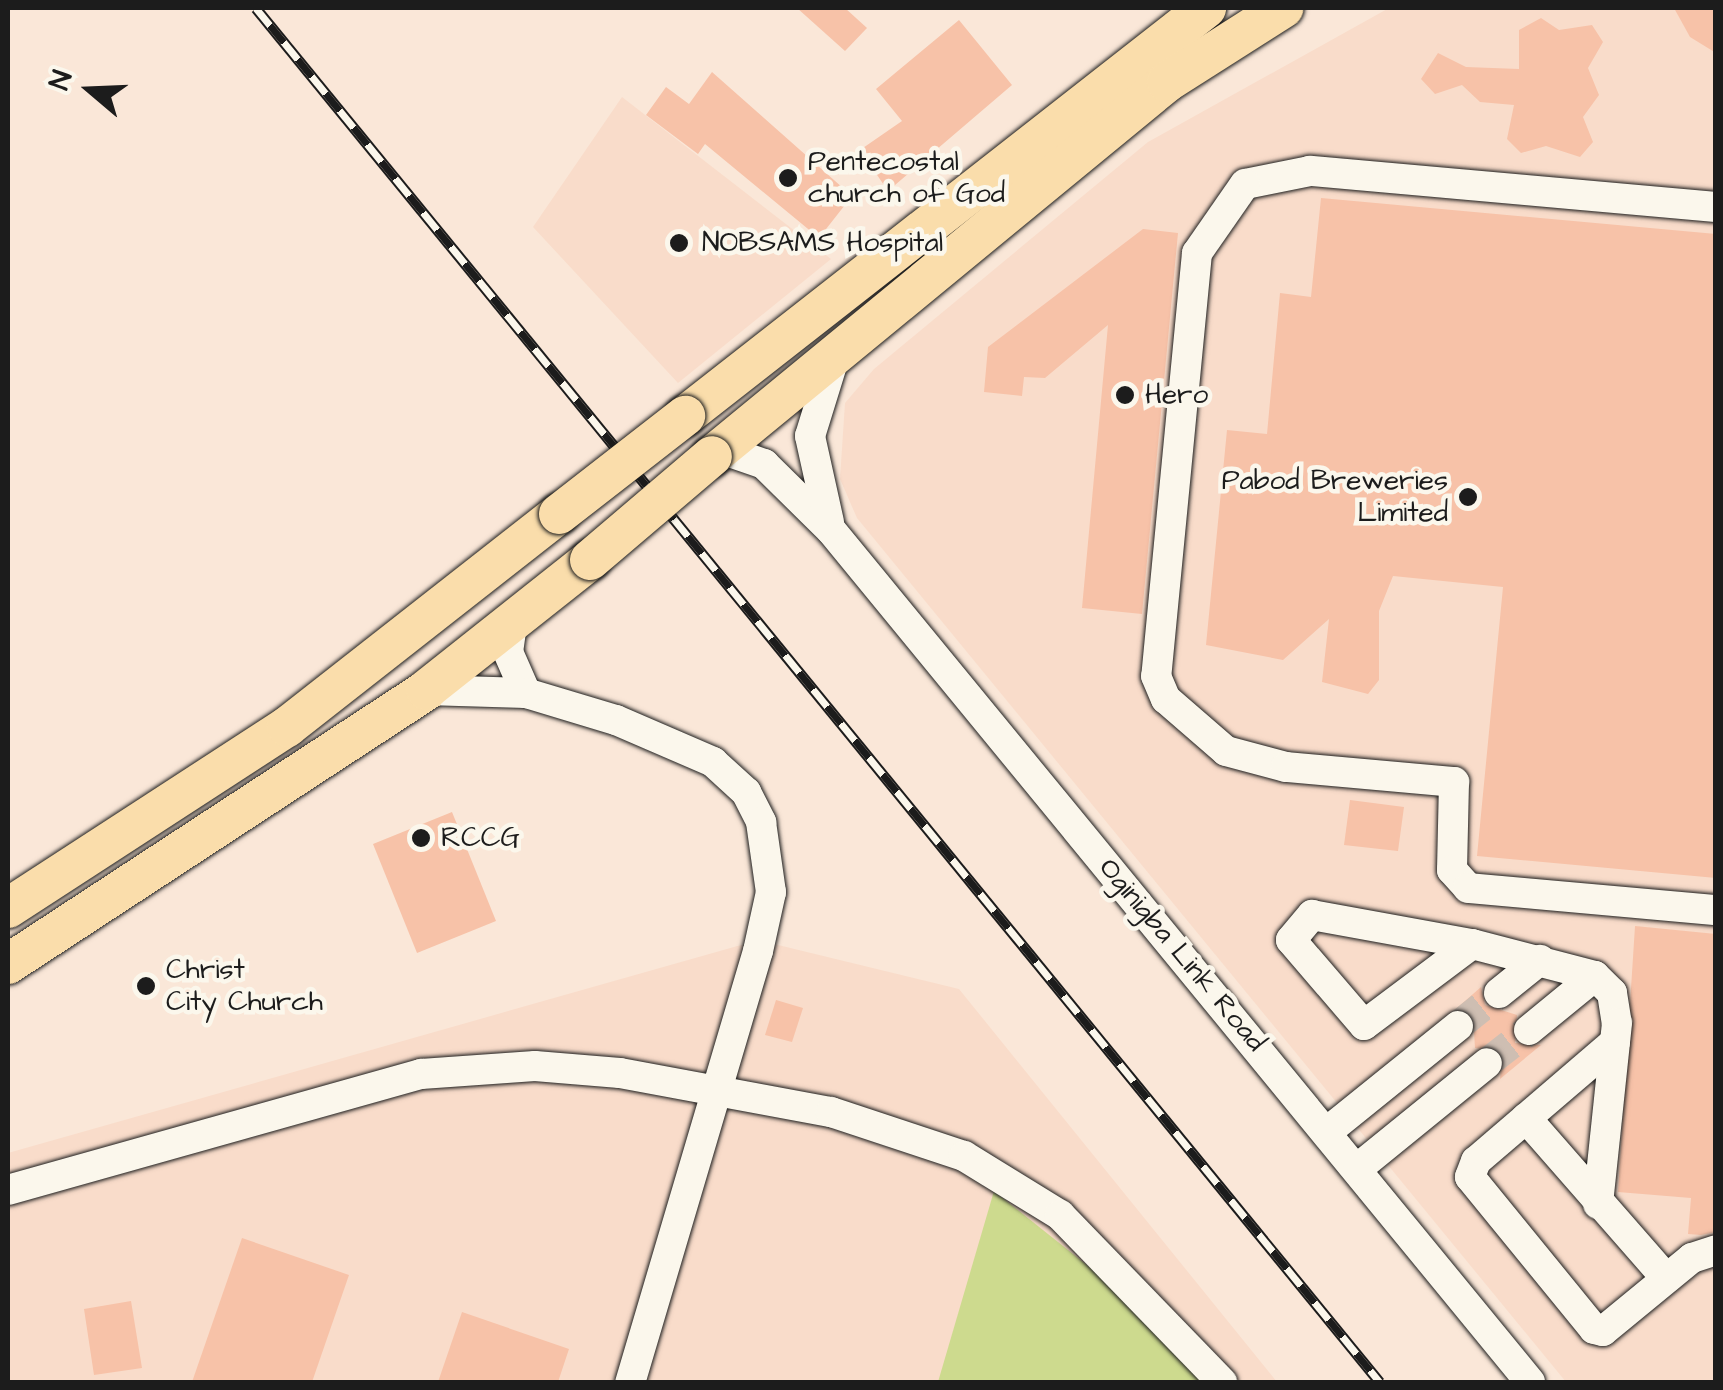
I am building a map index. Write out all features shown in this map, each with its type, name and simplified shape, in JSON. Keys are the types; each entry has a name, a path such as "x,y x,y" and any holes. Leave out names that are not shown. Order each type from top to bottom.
{"main road":[{"path":"8,908 287,727 1206,8"},
{"path":"8,964 426,690 590,560 1167,82 1283,8"}],"street":[{"path":"1716,207 1310,170 1245,184 1197,254 1156,676 1166,699 1226,751 1286,767 1454,782 1452,870 1468,888 1716,910"},
{"path":"831,530 810,436 836,354"},
{"name":"Oginigba Link Road","path":"717,452 764,464 831,530 1530,1382"},
{"path":"512,624 508,652 526,692"},
{"path":"426,690 526,692 713,762 746,792 761,822 771,892 720,1090 630,1382"},
{"path":"1472,944 1364,1025 1291,940 1312,915 1472,944 1595,976 1616,1006 1598,1204"},
{"path":"1499,993 1540,960"},
{"path":"1529,1030 1595,976"},
{"path":"1328,1132 1458,1026"},
{"path":"1615,1042 1476,1161 1470,1178 1594,1328 1603,1332 1666,1278 1716,1250"},
{"path":"1420,1057 1451,1093"},
{"path":"1358,1168 1488,1063"},
{"path":"8,1190 421,1074 535,1066 720,1090 904,1132 1015,1185 1108,1259 1222,1382"},
{"path":"1526,1118 1666,1278"}],"shaded area":[{"path":"1389,8 1715,8 1715,1382 1566,1382 857,518 840,479 845,403 874,369 1148,142"},
{"name":"NOBSAMS Hospital","path":"622,97 831,259 678,383 533,227"},
{"path":"774,944 959,989 1277,1382 8,1382 8,1153 741,945 767,955"}],"green space":[{"path":"994,1191 1142,1309 1201,1382 938,1382"}],"building":[{"path":"797,8 845,8 867,28 845,51"},
{"path":"1674,8 1716,8 1716,53 1690,37"},
{"path":"1541,18 1559,30 1592,25 1603,42 1588,68 1599,95 1583,117 1593,142 1580,157 1546,146 1521,153 1507,139 1514,105 1480,102 1462,85 1435,94 1421,79 1438,53 1466,67 1519,69 1519,30"},
{"path":"959,20 1012,85 888,191 860,150 902,121 876,89"},
{"path":"712,72 852,196 819,238 705,144 698,154 646,115 666,87 689,104"},
{"name":"Pabod Breweries Limited","path":"1321,198 1716,234 1716,878 1477,856 1503,587 1393,576 1379,611 1379,680 1368,694 1322,682 1329,619 1283,660 1206,645 1227,430 1267,434 1280,293 1311,297"},
{"path":"1143,229 1178,233 1142,614 1082,608 1108,325 1045,378 1024,377 1022,396 984,392 988,347"},
{"path":"1350,800 1404,807 1398,851 1344,845"},
{"path":"452,812 496,921 417,953 373,844"},
{"path":"1635,926 1716,934 1716,1232 1688,1234 1691,1198 1618,1192"},
{"path":"1481,987 1485,1005 1517,1015 1515,1043 1541,1045 1500,1079 1502,1052 1475,1048 1473,1015 1457,1008"},
{"path":"776,1000 803,1008 792,1042 765,1035"},
{"path":"242,1238 349,1275 312,1382 192,1382"},
{"path":"131,1301 142,1368 94,1375 84,1309"},
{"path":"462,1312 569,1349 558,1382 438,1382"}],"tunnel":[{"path":"1458,1026 1499,993"},
{"path":"1487,1063 1529,1030"}],"railway":[{"path":"256,8 1380,1382"}],"place":[{"name":"Pentecostal church of God","path":"788,178"},
{"name":"NOBSAMS Hospital","path":"679,243"},
{"name":"Hero","path":"1125,395"},
{"name":"Pabod Breweries Limited","path":"1468,497"},
{"name":"RCCG","path":"421,838"},
{"name":"Christ City Church","path":"146,986"}]}
